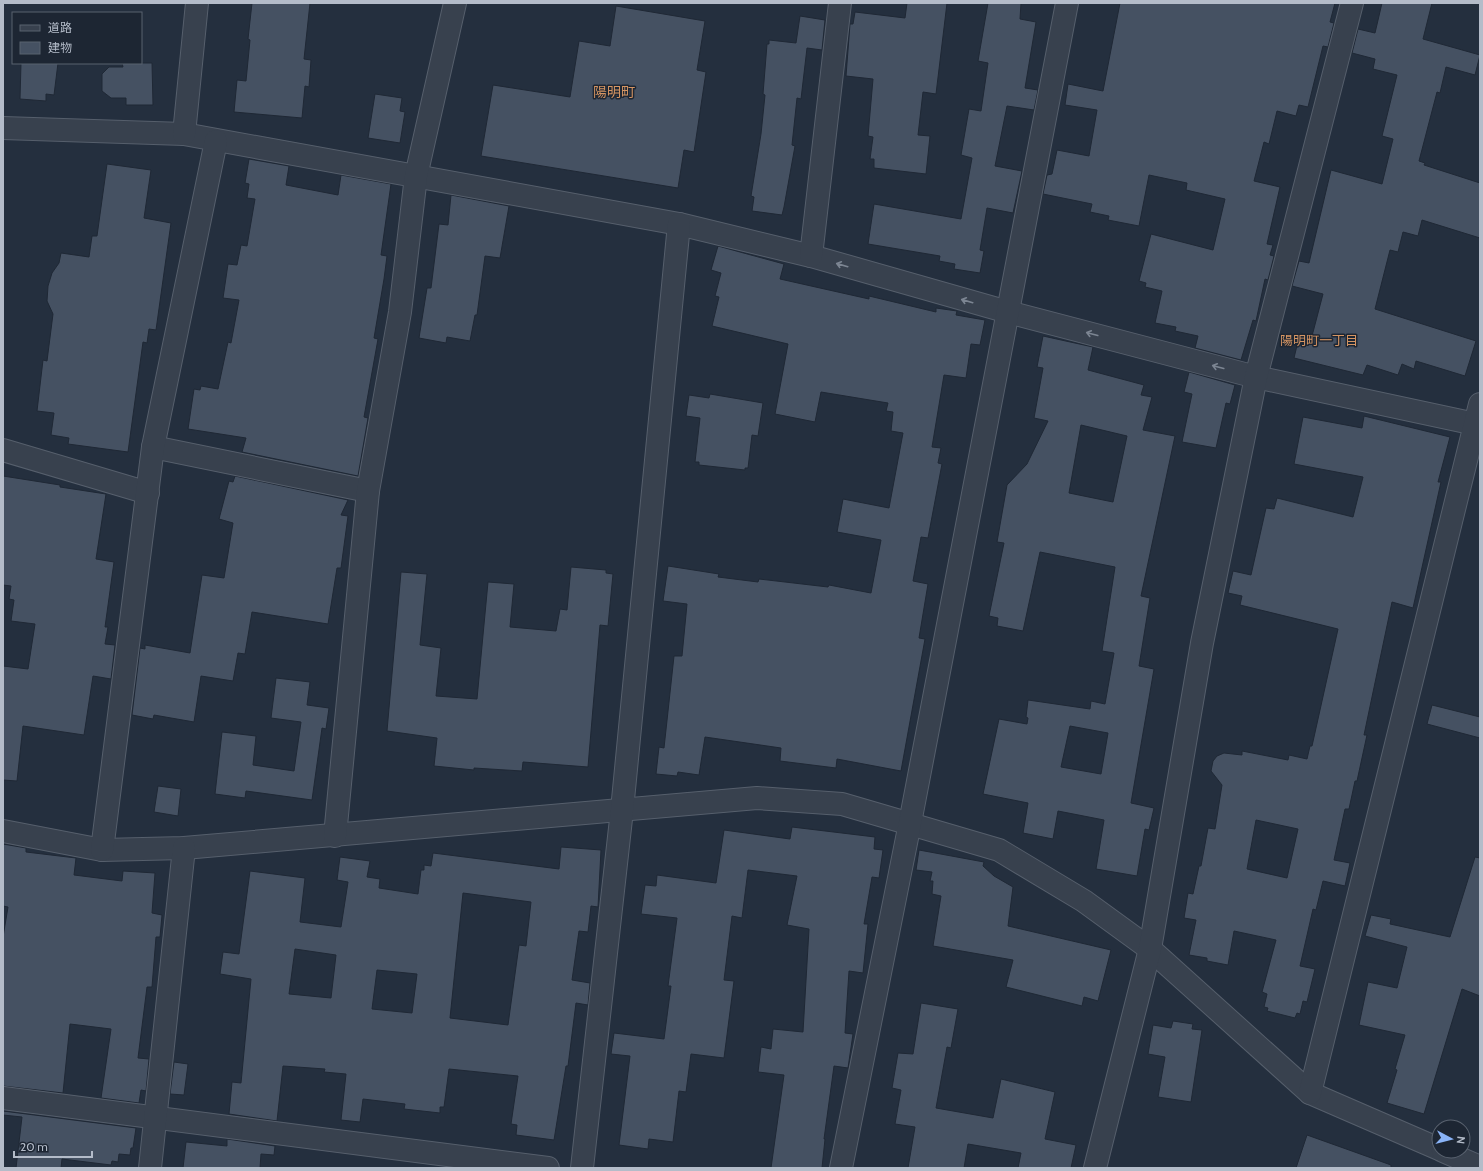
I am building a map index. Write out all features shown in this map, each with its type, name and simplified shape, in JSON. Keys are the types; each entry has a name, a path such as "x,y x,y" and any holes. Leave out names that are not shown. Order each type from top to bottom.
{"street":[{"path":"184,134 197,3"},
{"path":"334,836 368,491 400,312 416,176 455,3"},
{"path":"812,256 840,3"},
{"path":"841,1168 910,823 1067,3"},
{"path":"1095,1168 1150,949 1202,643 1256,377 1352,3"},
{"path":"3,128 184,134 679,224 812,256 1008,312 1256,377 1478,418 1310,1093"},
{"path":"102,850 154,447 216,141"},
{"path":"582,1168 622,810 679,224"},
{"path":"154,447 368,491"},
{"path":"3,450 148,493"},
{"path":"3,831 102,850 184,848 757,798 842,804 999,850 1084,901 1150,949 1310,1093 1431,1146"},
{"path":"150,1168 184,848"},
{"path":"3,1098 548,1168"},
{"path":"1461,1159 1479,1167"}],"building":[{"path":"252,3 310,3 304,59 311,60 309,87 305,86 302,118 234,112 237,80 246,81 250,40 248,39"},
{"path":"907,3 947,3 936,94 923,92 918,135 930,136 926,174 874,168 874,159 870,159 873,137 868,136 873,79 846,76 850,24 853,24 855,12 905,18"},
{"path":"988,3 1021,3 1020,19 1036,22 1025,88 1038,90 1034,110 1007,106 995,166 1022,171 1013,213 987,208 980,250 984,251 980,273 954,269 955,264 939,261 940,256 868,244 874,204 961,219 972,158 961,155 969,109 981,111 988,63 978,61"},
{"path":"1120,3 1335,3 1330,22 1334,23 1328,47 1323,46 1308,107 1299,105 1296,116 1277,111 1269,144 1264,142 1254,181 1280,187 1267,244 1273,245 1270,255 1274,256 1268,280 1265,279 1256,321 1253,320 1241,360 1195,348 1198,336 1175,331 1176,327 1155,323 1162,291 1145,287 1146,283 1139,281 1151,234 1213,250 1225,199 1186,190 1187,183 1149,175 1139,226 1108,220 1109,216 1090,212 1092,204 1043,194 1047,175 1052,174 1057,150 1089,156 1097,110 1065,105 1068,84 1103,91"},
{"path":"1382,3 1432,3 1423,39 1480,55 1475,75 1446,67 1440,93 1437,92 1419,161 1425,163 1424,165 1480,183 1480,238 1422,220 1418,236 1403,232 1398,252 1390,250 1375,309 1476,341 1465,376 1416,361 1414,369 1402,364 1398,375 1367,365 1363,375 1294,358 1300,333 1312,336 1323,294 1292,286 1299,261 1309,263 1331,170 1382,184 1393,139 1382,136 1397,75 1373,69 1375,59 1352,53 1358,29 1375,33"},
{"path":"616,6 705,21 697,70 706,72 694,152 684,150 678,188 481,156 493,85 570,97 579,41 610,46"},
{"path":"800,16 825,20 822,50 807,48 801,99 797,98 792,145 795,146 784,207 782,215 752,211 754,197 751,196 761,134 765,95 763,94 767,44 769,44 769,40 796,43"},
{"path":"152,63 153,105 126,105 126,98 111,98 102,91 102,74 109,67 123,67 122,64"},
{"path":"21,64 58,64 54,95 46,94 46,101 20,99"},
{"path":"375,94 402,98 400,111 405,112 400,143 368,138"},
{"path":"249,159 289,166 286,185 338,195 341,175 391,184 381,255 387,256 374,338 378,339 364,417 368,418 358,476 242,452 246,438 188,429 194,389 200,390 201,386 218,389 228,342 231,343 239,300 223,298 228,264 237,265 241,245 247,246 255,199 247,198 249,184 245,183"},
{"path":"107,164 151,170 144,218 171,223 156,330 149,329 147,343 143,342 128,452 68,444 69,438 51,435 54,413 37,411 43,360 47,361 53,314 47,301 48,286 52,273 59,263 61,253 89,257 92,236 97,236"},
{"path":"451,195 509,206 500,258 485,256 477,315 475,315 470,341 447,337 446,343 419,338 427,288 431,288 439,224 448,225"},
{"path":"718,246 784,264 780,279 869,299 869,296 936,312 936,308 957,311 956,315 985,320 980,345 971,344 966,378 944,375 932,447 941,448 938,463 942,464 928,538 921,537 913,581 928,584 919,638 925,639 901,771 837,759 836,768 780,761 781,748 705,737 699,775 678,772 677,776 656,774 659,747 664,748 674,656 682,656 687,604 663,601 668,566 719,574 718,577 758,582 759,579 828,587 829,585 871,593 881,540 837,532 843,499 889,508 903,433 891,431 893,412 886,411 888,403 821,392 815,422 775,414 788,344 712,326 719,297 715,296 721,273 711,270"},
{"path":"1043,336 1093,347 1088,370 1144,385 1141,395 1152,397 1143,430 1175,436 1141,596 1150,598 1139,666 1154,669 1131,803 1154,808 1149,830 1145,829 1137,876 1096,869 1104,820 1058,811 1053,839 1023,833 1028,803 983,794 999,719 1027,724 1028,718 1026,717 1028,700 1090,709 1091,701 1105,704 1114,653 1102,651 1115,567 1040,552 1023,631 997,626 998,618 989,616 1004,543 997,542 1007,485 1027,464 1048,421 1034,418 1043,368 1037,367","holes":["1081,425 1127,436 1113,502 1069,493","1070,726 1108,733 1101,774 1061,767"]},
{"path":"1189,372 1235,385 1230,404 1226,403 1216,448 1182,442 1192,394 1184,392"},
{"path":"710,394 763,403 758,436 752,435 748,468 745,468 745,470 699,465 699,462 695,462 700,418 686,416 689,395 709,398"},
{"path":"1364,416 1450,437 1438,482 1441,482 1413,608 1392,602 1364,735 1367,735 1357,781 1355,781 1349,809 1345,809 1334,860 1350,863 1345,886 1323,881 1316,910 1313,909 1300,966 1315,969 1307,1002 1303,1001 1300,1014 1297,1013 1295,1018 1267,1011 1268,1008 1264,1007 1267,994 1262,992 1276,940 1234,931 1228,965 1207,961 1207,958 1189,955 1196,920 1184,918 1188,893 1193,894 1199,866 1201,866 1208,828 1215,829 1222,785 1211,771 1213,761 1217,756 1224,753 1242,755 1242,751 1288,760 1289,755 1307,759 1310,746 1312,746 1338,629 1240,605 1242,596 1228,593 1233,571 1251,575 1266,508 1274,509 1277,498 1353,517 1363,477 1294,464 1303,417 1362,428","holes":["1256,820 1298,829 1287,878 1247,869"]},
{"path":"3,476 106,494 96,559 114,562 105,627 108,627 105,644 115,645 111,679 93,676 84,735 23,726 17,781 3,780 3,666 28,669 35,624 11,621 14,600 9,599 11,586 3,585"},
{"path":"235,476 348,500 341,515 348,516 341,568 337,568 328,624 252,612 245,654 238,653 233,681 201,676 194,722 154,715 153,719 132,715 140,648 145,649 145,645 190,653 202,575 224,578 233,523 219,519 229,481 233,482"},
{"path":"571,567 606,570 606,573 613,574 608,626 600,625 588,767 523,762 522,771 474,768 474,770 434,766 437,738 387,731 401,572 427,574 420,645 441,648 436,696 477,699 488,582 514,584 510,627 556,631 560,609 567,610"},
{"path":"276,678 310,682 307,705 329,708 326,729 322,728 312,800 246,791 245,798 215,794 222,732 256,736 253,765 294,771 301,722 271,718"},
{"path":"1432,705 1480,717 1480,738 1427,724"},
{"path":"158,786 181,789 178,816 154,812"},
{"path":"792,827 875,837 874,849 883,850 879,878 872,877 864,924 868,924 863,973 849,971 845,1033 853,1034 848,1068 834,1066 824,1139 822,1168 771,1168 784,1075 758,1072 761,1047 771,1049 773,1029 803,1032 809,929 787,925 797,876 748,870 742,918 732,916 724,980 734,981 724,1058 691,1054 686,1092 679,1091 673,1142 649,1139 648,1149 619,1145 630,1056 611,1054 614,1033 664,1039 671,986 668,986 677,918 641,914 645,885 656,886 657,875 716,883 724,830 790,839"},
{"path":"3,844 26,848 26,852 76,858 74,875 122,881 123,871 155,873 152,913 162,915 160,937 156,937 152,987 147,987 138,1058 149,1059 146,1091 141,1090 139,1103 101,1098 111,1029 70,1024 63,1093 3,1086 3,937 8,907 3,906"},
{"path":"561,847 601,850 598,907 591,906 588,932 579,931 572,980 590,983 588,1005 576,1003 568,1066 566,1066 554,1140 516,1135 517,1125 511,1124 518,1076 449,1069 444,1107 440,1107 440,1113 404,1109 405,1104 363,1099 360,1122 341,1120 346,1074 324,1072 325,1069 283,1066 277,1121 229,1114 232,1082 241,1083 251,979 220,974 223,952 239,954 250,871 305,878 300,922 341,927 348,882 337,880 340,857 370,861 367,877 380,879 379,888 418,894 421,870 424,870 424,865 431,866 433,853 559,869","holes":["463,893 531,902 526,946 519,945 508,1025 450,1018","295,949 336,955 331,998 289,994","377,970 417,974 412,1013 372,1009"]},
{"path":"919,850 984,862 983,866 994,876 1013,887 1008,926 1111,950 1098,1001 1084,997 1082,1006 1006,987 1013,960 933,946 941,896 932,894 933,881 930,881 932,872 916,870"},
{"path":"1475,857 1480,858 1480,996 1462,989 1424,1114 1387,1103 1397,1070 1395,1069 1405,1035 1359,1025 1368,982 1397,988 1407,947 1365,936 1371,915 1391,919 1390,924 1450,937"},
{"path":"921,1003 958,1009 951,1048 947,1047 936,1108 993,1118 1001,1079 1055,1092 1045,1139 1076,1145 1071,1168 1018,1168 1021,1153 968,1144 964,1168 908,1168 915,1127 895,1124 901,1090 892,1088 898,1053 913,1054"},
{"path":"1173,1021 1193,1024 1192,1029 1202,1030 1191,1102 1158,1097 1165,1057 1148,1054 1153,1025 1171,1028"},
{"path":"174,1062 188,1064 184,1095 170,1094"},
{"path":"3,1111 136,1128 133,1148 131,1148 130,1155 119,1154 118,1162 112,1161 111,1165 62,1159 61,1168 16,1168 22,1117 3,1115"},
{"path":"1307,1135 1391,1165 1391,1168 1296,1168"},
{"path":"227,1139 275,1146 274,1155 261,1154 260,1168 183,1168 186,1142 227,1146"}],"district":[{"name":"陽明町","path":"614,92"},
{"name":"陽明町一丁目","path":"1319,340"}]}
